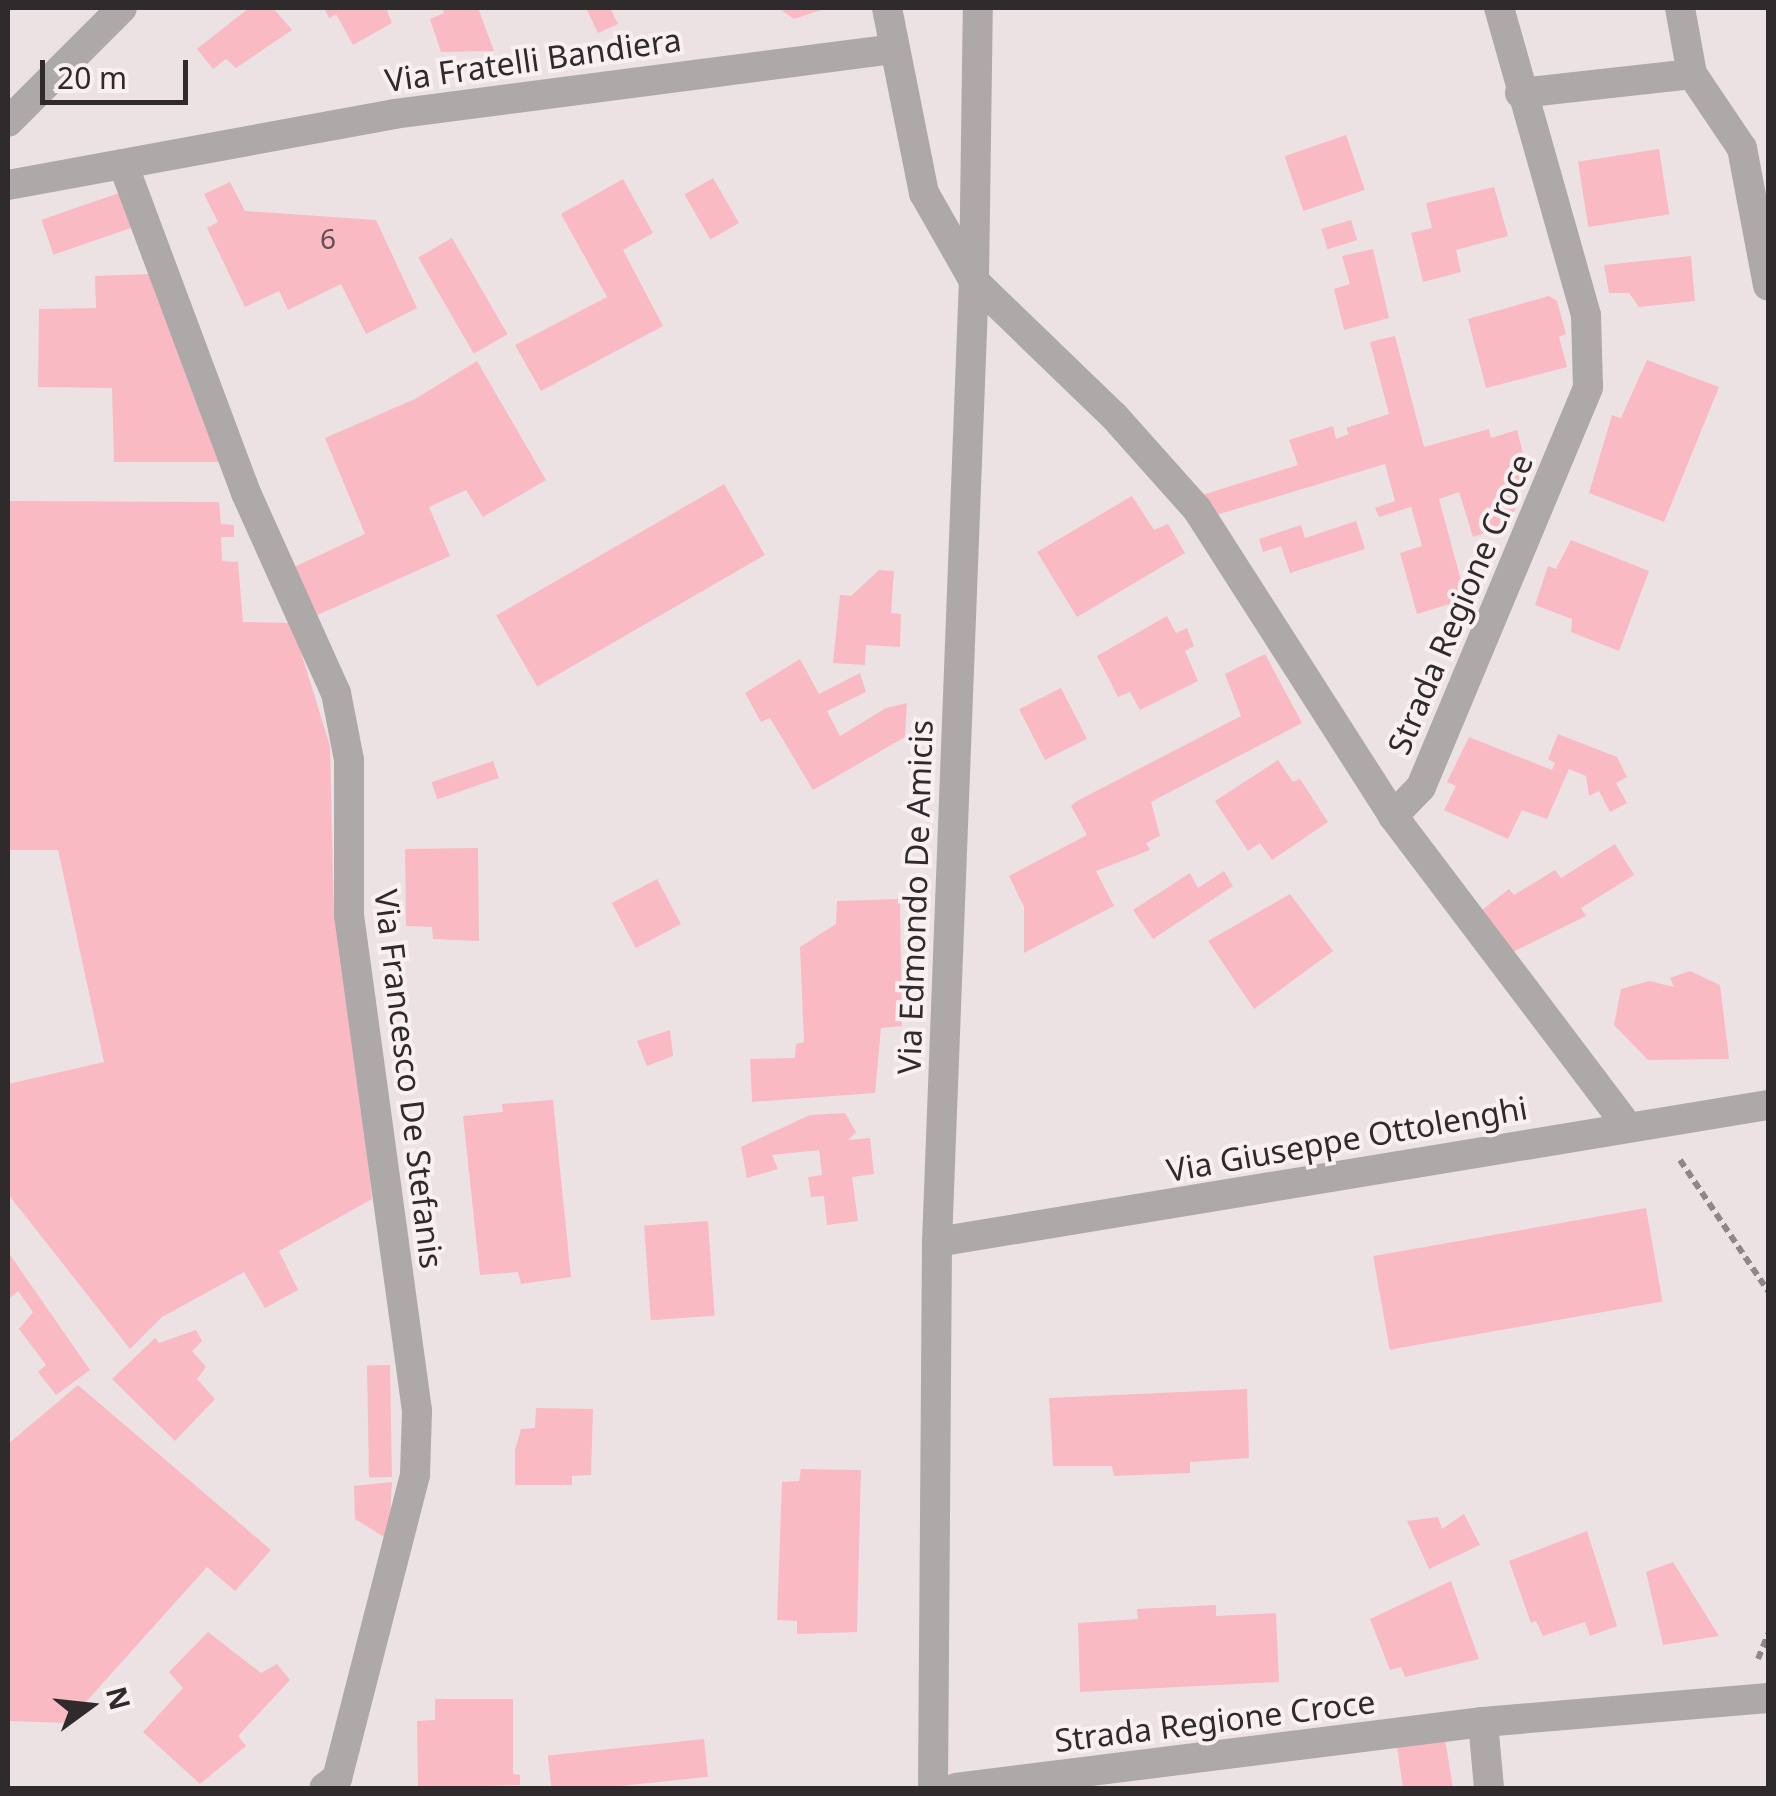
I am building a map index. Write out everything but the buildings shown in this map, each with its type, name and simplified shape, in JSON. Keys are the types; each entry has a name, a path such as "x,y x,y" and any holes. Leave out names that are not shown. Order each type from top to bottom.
{"street":[{"path":"8,122 122,8"},
{"path":"887,8 924,193 974,281 1114,416 1197,509 1392,816 1627,1126"},
{"name":"Via Edmondo De Amicis","path":"933,1788 936,1242 974,281 978,8"},
{"name":"Strada Regione Croce","path":"1392,816 1420,788 1588,387 1586,316 1499,8"},
{"path":"1680,8 1692,74 1755,145 1768,286"},
{"name":"Via Fratelli Bandiera","path":"8,185 394,114 894,49"},
{"path":"1520,93 1692,74"},
{"name":"Via Francesco De Stefanis","path":"124,164 246,493 336,693 349,760 349,915 417,1410 415,1475 337,1778 324,1788"},
{"name":"Via Giuseppe Ottolenghi","path":"936,1242 1627,1126 1768,1106"},
{"name":"Strada Regione Croce","path":"956,1788 1483,1722 1768,1698"},
{"path":"1483,1722 1489,1788"}],"path":[{"path":"1704,1114 1679,1159 1768,1291"}]}
